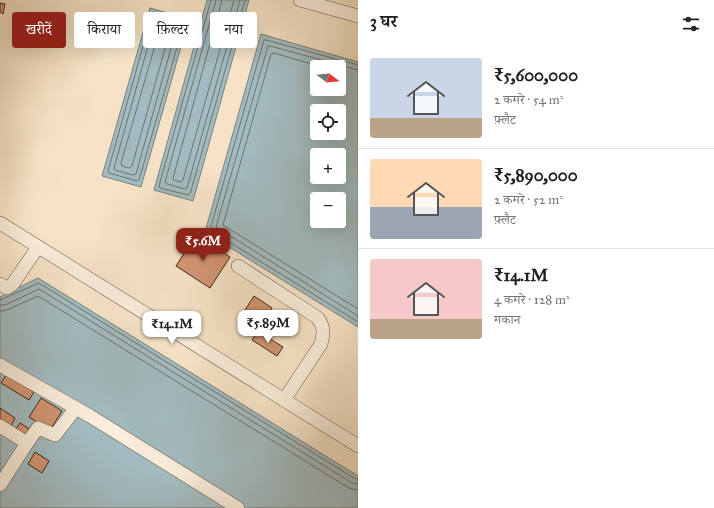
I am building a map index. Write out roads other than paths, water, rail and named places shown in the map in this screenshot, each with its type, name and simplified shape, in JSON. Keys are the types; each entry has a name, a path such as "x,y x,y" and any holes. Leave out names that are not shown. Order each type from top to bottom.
{"street":[{"path":"300,0 358,16"},
{"path":"0,223 358,446"},
{"path":"0,284 7,288 12,285 38,247"},
{"path":"238,266 318,318 323,326 321,344 284,400"},
{"path":"0,364 76,408 234,507"},
{"path":"0,485 38,428 55,435 76,408"},
{"path":"0,426 27,443"}],"water":[{"path":"207,0 249,0 246,12 210,12 210,48 236,48 193,201 154,190 194,48 202,48 202,18"},
{"path":"150,8 164,12 149,12"},
{"path":"143,32 143,48 181,48 141,187 102,176"},
{"path":"261,34 358,62 358,327 205,232"},
{"path":"38,278 358,476 358,508 0,508 0,297"}]}
